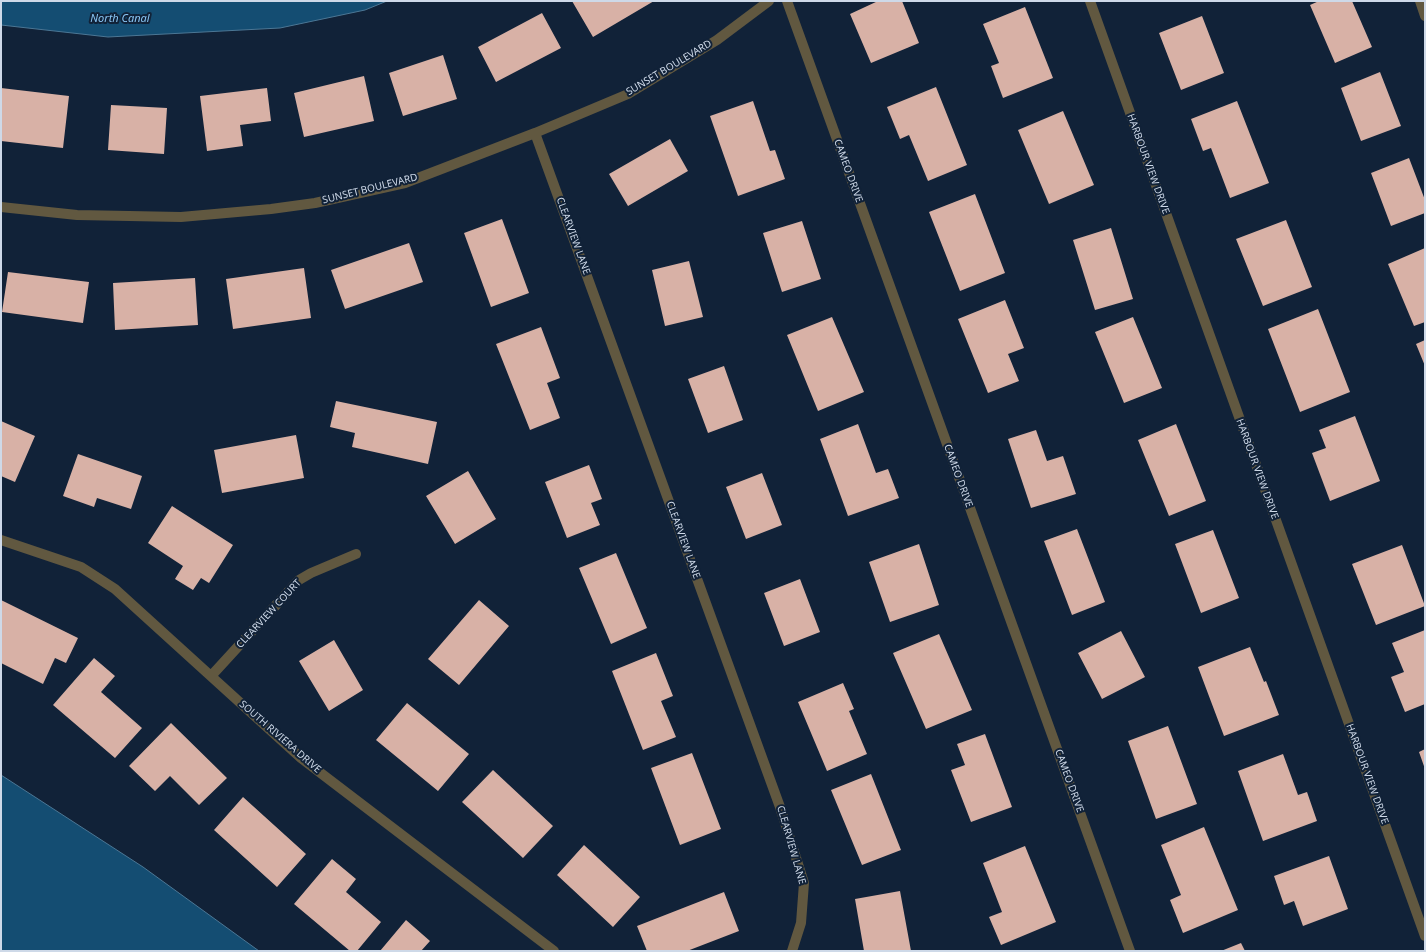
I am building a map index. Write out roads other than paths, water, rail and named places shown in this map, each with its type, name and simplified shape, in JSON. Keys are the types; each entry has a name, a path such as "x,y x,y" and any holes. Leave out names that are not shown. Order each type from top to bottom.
{"street":[{"name":"SUNSET BOULEVARD","path":"1,207 78,215 181,217 307,204 405,183 535,133 628,94 716,40 769,1"},
{"name":"CAMEO DRIVE","path":"787,1 1130,951"},
{"name":"HARBOUR VIEW DRIVE","path":"1090,1 1425,936"},
{"path":"1420,1 1425,16"},
{"name":"CLEARVIEW LANE","path":"535,133 780,807 804,883 802,923 792,951"},
{"name":"SOUTH RIVIERA DRIVE","path":"1,540 81,567 115,589 212,675 301,758 554,951"},
{"name":"CLEARVIEW COURT","path":"212,675 299,580 311,573 356,554"}],"water":[{"name":"North Canal","path":"1,1 387,1 365,10 280,28 108,37 1,25"},
{"path":"1,775 143,867 259,951 1,951"}]}
